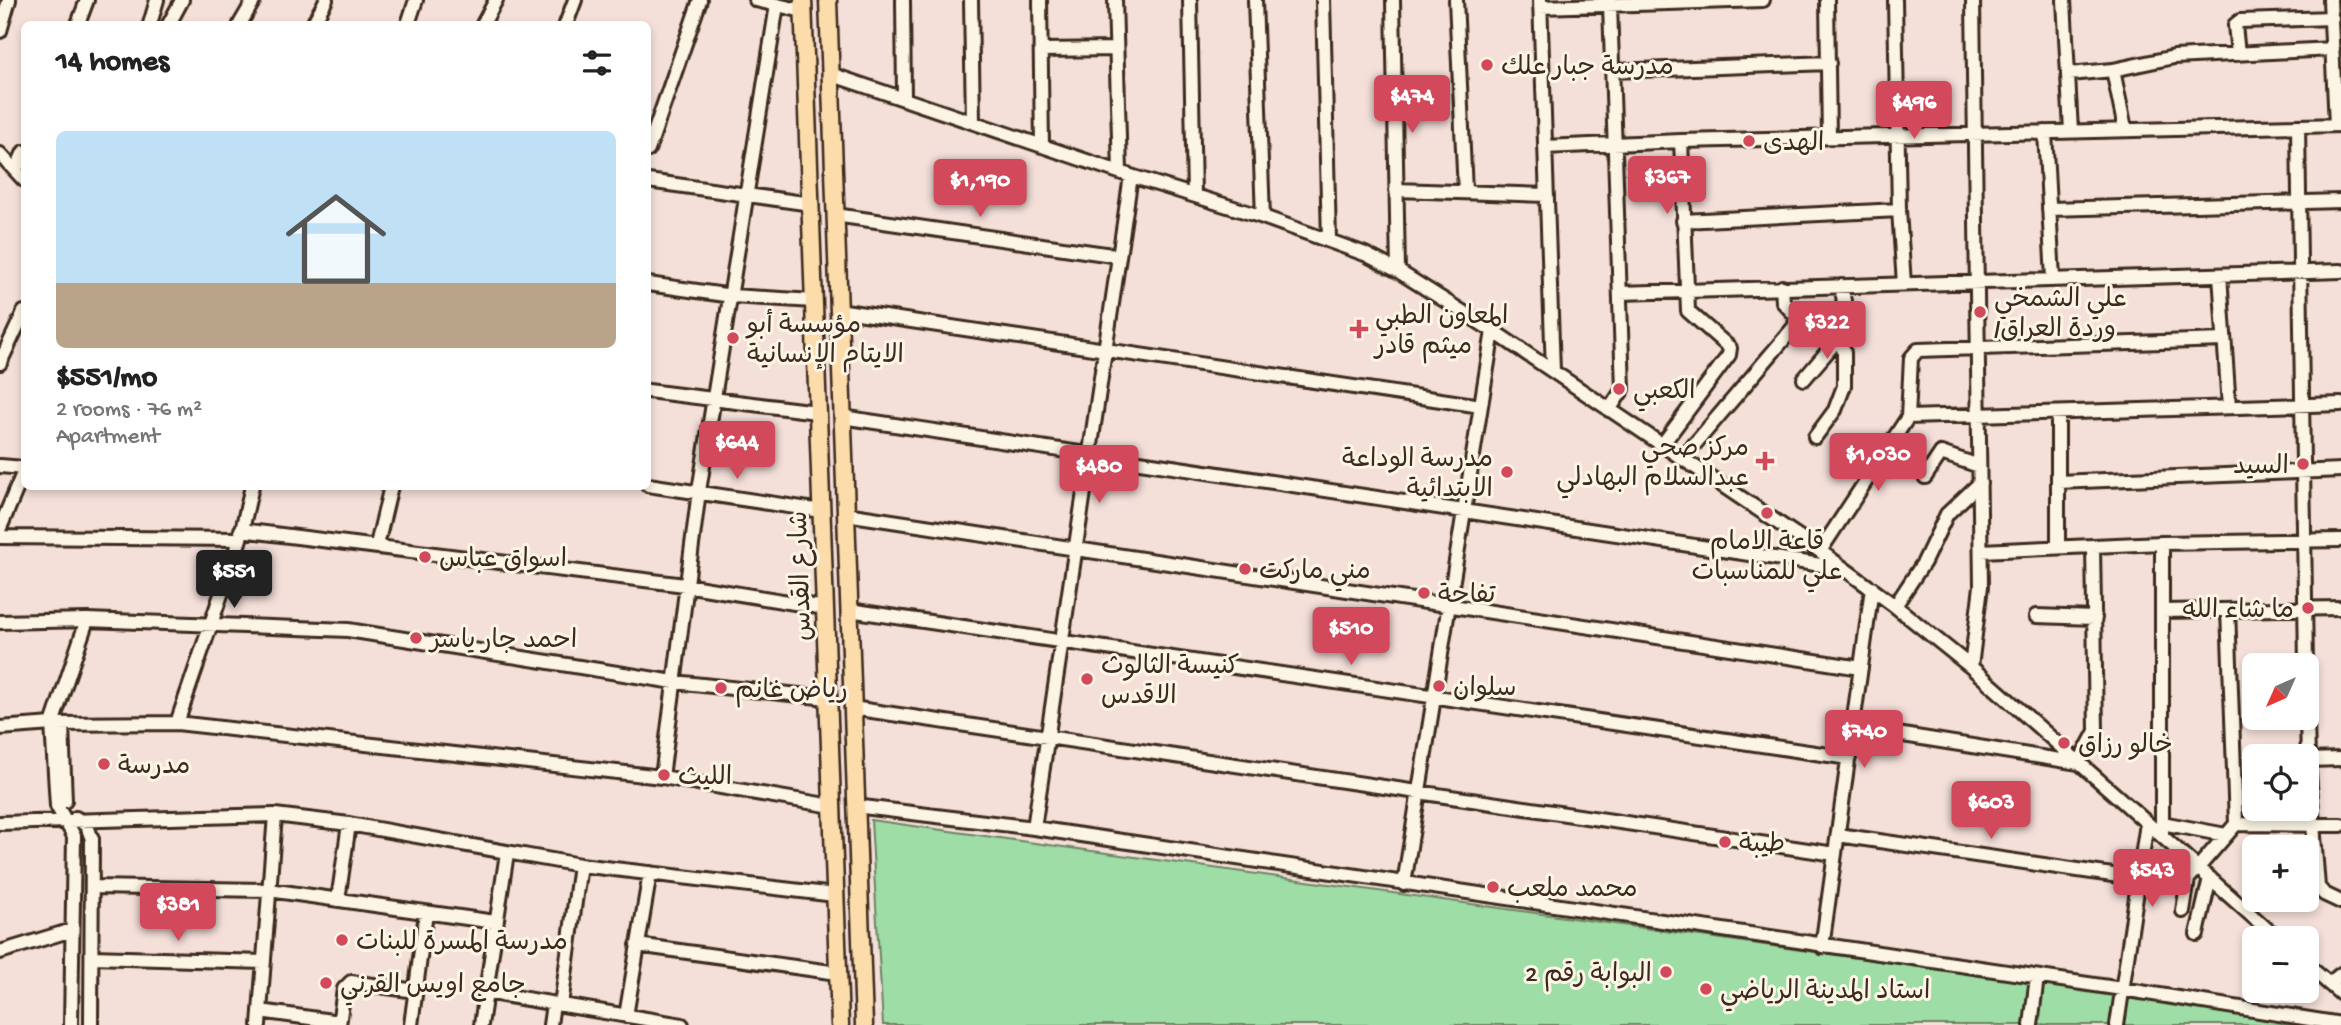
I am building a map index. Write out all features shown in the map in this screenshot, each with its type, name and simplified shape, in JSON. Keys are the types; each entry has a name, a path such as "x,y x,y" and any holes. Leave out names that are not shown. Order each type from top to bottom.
{"main road":[{"name":"شارع القدس","path":"828,0 864,1025"},
{"name":"شارع القدس","path":"803,5 840,1025"},
{"path":"816,360 840,359"},
{"path":"826,637 838,650 849,650"},
{"path":"827,662 849,650"}],"street":[{"path":"0,31 9,0"},
{"path":"79,21 88,0"},
{"path":"150,21 157,0"},
{"path":"169,21 182,0"},
{"path":"242,21 254,0"},
{"path":"315,21 326,0"},
{"path":"409,21 416,0"},
{"path":"485,21 496,0"},
{"path":"567,21 575,0"},
{"path":"651,141 700,0"},
{"path":"756,0 777,5 803,5"},
{"path":"903,0 904,99"},
{"path":"971,0 974,122"},
{"path":"1040,0 1042,146"},
{"path":"1034,828 1119,256 1126,174 1115,0"},
{"path":"1190,0 1194,195"},
{"path":"1255,0 1263,217"},
{"path":"1323,0 1329,240"},
{"path":"1393,0 1398,271"},
{"path":"1456,0 1465,192"},
{"path":"1553,371 1540,3 1610,5 1763,0"},
{"path":"1827,0 1829,137"},
{"path":"1895,0 1899,210 1904,284"},
{"path":"1971,667 1981,586 1973,0"},
{"path":"2064,0 2071,131"},
{"path":"1545,148 1681,141 2338,125 2330,0"},
{"path":"662,777 685,584 732,296 744,197 777,5"},
{"path":"1609,410 1623,389 1610,5"},
{"path":"2238,54 2237,22 2332,18"},
{"path":"1041,50 1116,49"},
{"path":"2068,74 2113,71 2174,57 2333,49"},
{"path":"1612,71 1829,64"},
{"path":"2113,71 2125,129"},
{"path":"830,74 1126,174 1263,217 1329,240 1398,271 1493,331 1845,568 1971,667 2147,823 2162,829 2226,835"},
{"path":"2298,126 2306,653"},
{"path":"2045,132 2053,279"},
{"path":"1662,445 1729,355 1730,348 1692,317 1685,290 1681,141"},
{"path":"2,162 20,175"},
{"path":"651,182 744,197 811,204"},
{"path":"1396,190 1547,195"},
{"path":"2049,209 2341,201"},
{"path":"1684,221 1899,210"},
{"path":"835,215 1119,256"},
{"path":"1620,293 2341,271"},
{"path":"2220,275 2229,407"},
{"path":"651,284 732,296 814,301"},
{"path":"1815,438 1843,391 1844,353 1836,318 1844,301 1841,286"},
{"path":"1682,459 1796,326 1796,316 1783,302 1782,287"},
{"path":"838,310 1481,407"},
{"path":"0,363 21,318"},
{"path":"1404,884 1493,331"},
{"path":"1804,379 1839,338"},
{"path":"1820,551 1908,416 1913,353 1918,350 2224,340"},
{"path":"651,391 817,412"},
{"path":"1908,416 2341,404"},
{"path":"2057,547 2059,413"},
{"path":"842,417 1845,568"},
{"path":"1925,477 1941,453 1979,466"},
{"path":"0,466 21,469"},
{"path":"2058,482 2341,470"},
{"path":"0,528 21,476"},
{"path":"1895,606 1924,562 1947,514 1980,483"},
{"path":"651,485 821,511"},
{"path":"177,723 212,625 251,490"},
{"path":"377,545 390,490"},
{"path":"846,514 1861,668"},
{"path":"0,537 240,534 377,545 685,584 825,608"},
{"path":"1981,551 2162,543 2341,540"},
{"path":"2162,543 2162,829 2196,867 2264,926"},
{"path":"2079,763 2096,731 2093,546"},
{"path":"1822,947 1872,588"},
{"path":"2162,611 2341,608"},
{"path":"849,610 1849,758"},
{"path":"2183,911 2188,879 2236,824 2228,610"},
{"path":"2036,616 2095,618"},
{"path":"71,1025 74,836 71,814 65,800 57,724 87,621"},
{"path":"0,622 87,621 348,630 674,682 828,698"},
{"path":"852,708 1835,854"},
{"path":"0,728 57,724 177,723 662,777 832,806"},
{"path":"1853,727 2079,763"},
{"path":"2319,760 2341,759"},
{"path":"855,806 1034,828 1822,947 2122,989 2341,1024"},
{"path":"259,1025 275,815"},
{"path":"0,823 275,815 349,824 580,865 835,895"},
{"path":"72,820 87,827 92,839 91,1025"},
{"path":"2312,821 2318,887 2324,894 2341,902"},
{"path":"2117,1025 2147,823"},
{"path":"338,900 349,824"},
{"path":"2236,824 2341,825"},
{"path":"1838,835 2140,880"},
{"path":"481,1025 507,853"},
{"path":"551,1025 557,1005 580,865"},
{"path":"626,1016 650,873"},
{"path":"2197,934 2210,878"},
{"path":"92,887 270,890 495,922"},
{"path":"411,1025 426,914"},
{"path":"0,952 72,930"},
{"path":"637,945 838,973"},
{"path":"92,957 264,962"},
{"path":"2329,984 2341,974"},
{"path":"2319,975 2341,994"},
{"path":"2031,1025 2037,977"},
{"path":"260,1011 339,1024 344,989 351,982 416,991"},
{"path":"485,992 557,1005 600,1018 626,1016 676,1025"}],"green space":[{"path":"871,820 2337,1025 883,1025"}],"place":[{"name":"مدرسة جبار علك","path":"1487,65"},
{"name":"الهدى","path":"1749,141"},
{"name":"علي الشمخي /وردة العراق","path":"1980,312"},
{"name":"المعاون الطبي ميثم قادر","path":"1359,329"},
{"name":"مؤسسة أبو الايتام الإنسانية","path":"733,338"},
{"name":"الكعبي","path":"1619,389"},
{"name":"مركز صحي عبدالسلام البهادلي","path":"1765,461"},
{"name":"السيد","path":"2303,464"},
{"name":"مدرسة الوداعة الابتدائية","path":"1507,472"},
{"name":"قاعة الامام علي للمناسبات","path":"1767,513"},
{"name":"اسواق عباس","path":"425,557"},
{"name":"مني ماركت","path":"1245,569"},
{"name":"تفاحة","path":"1424,593"},
{"name":"ما شاء الله","path":"2308,608"},
{"name":"احمد جار ياسر","path":"416,638"},
{"name":"كنيسة الثالوث الاقدس","path":"1087,679"},
{"name":"سلوان","path":"1439,686"},
{"name":"رياض غانم","path":"721,688"},
{"name":"خالو رزاق","path":"2064,743"},
{"name":"مدرسة","path":"104,764"},
{"name":"الليث","path":"664,775"},
{"name":"طيبة","path":"1725,842"},
{"name":"محمد ملعب","path":"1493,887"},
{"name":"مدرسة المسرة للبنات","path":"342,940"},
{"name":"البوابة رقم 2","path":"1666,972"},
{"name":"جامع اويس القرني","path":"326,983"},
{"name":"استاد المدينة الرياضي","path":"1706,989"}]}
